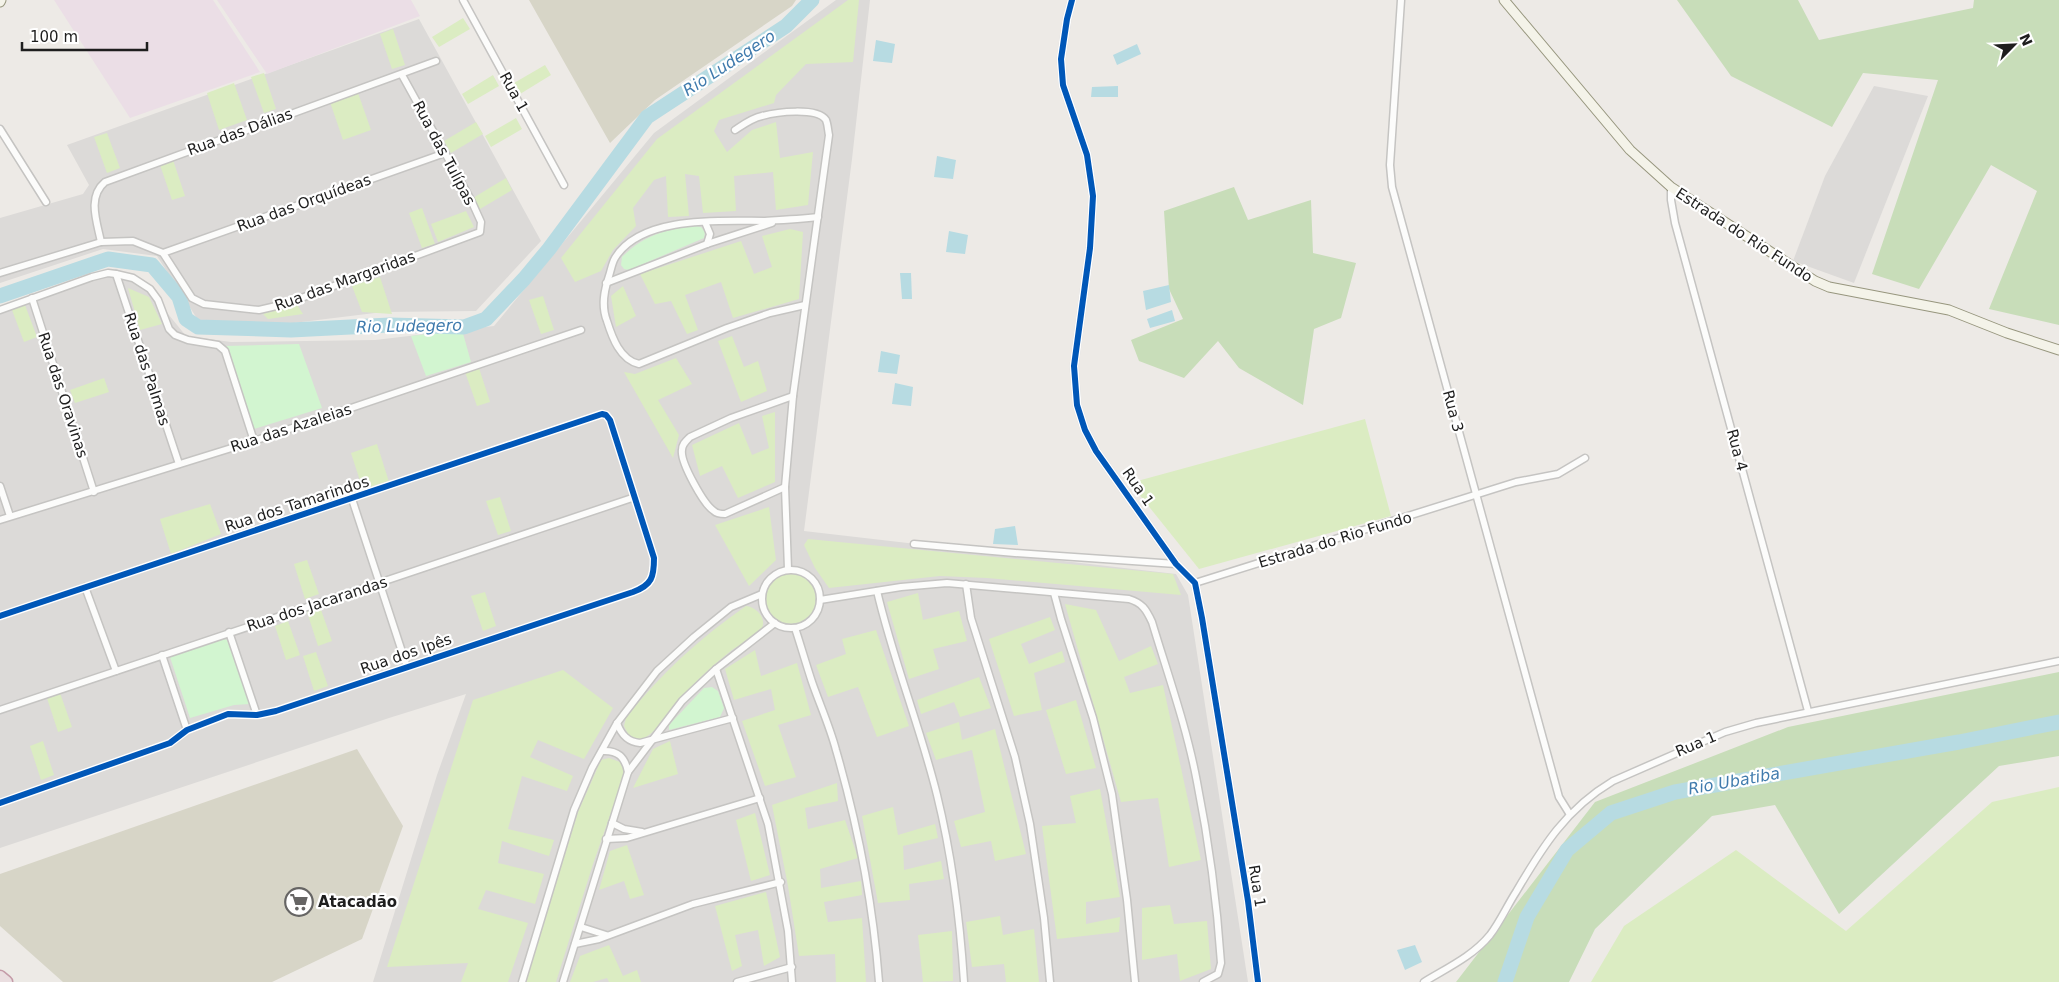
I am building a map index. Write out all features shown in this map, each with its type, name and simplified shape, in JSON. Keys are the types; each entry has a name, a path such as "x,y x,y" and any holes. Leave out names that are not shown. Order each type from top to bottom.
{"highway":[{"path":"0,977 6,982"}],"street":[{"name":"Rua 1","path":"463,0 564,185"},
{"name":"Rua 1","path":"1072,0 1061,59 1063,85 1087,155 1093,196 1090,248 1074,366 1078,405 1085,430 1096,451 1176,564 1194,583 1202,618 1246,892 1258,982"},
{"name":"Rua 3","path":"1401,0 1390,165 1392,187 1559,797 1569,813"},
{"name":"Estrada do Rio Fundo","path":"1504,0 1630,150 1671,187 1815,282 1949,310 2007,333 2059,350"},
{"name":"Rua das Dálias","path":"100,242 95,198 99,187 105,182 436,61"},
{"name":"Rua das Tulípas","path":"402,74 481,222 480,232"},
{"path":"735,130 756,118 784,112 815,113 826,120 829,136 793,396 785,487 788,569"},
{"path":"0,129 46,202"},
{"name":"Rua das Orquídeas","path":"163,253 444,153"},
{"name":"Rua 4","path":"1671,187 1675,223 1808,711"},
{"path":"805,305 770,313 727,328 639,364 632,362 622,353 609,327 603,306 606,283 615,258 633,240 652,230 704,222 818,217"},
{"path":"606,283 707,244 781,220"},
{"path":"704,222 710,234 707,244"},
{"name":"Rua das Margaridas","path":"163,253 196,301 204,304 259,310 285,304 480,232"},
{"path":"0,273 100,242 133,241 163,253"},
{"path":"615,258 618,270 626,275"},
{"path":"0,310 108,273 134,278 150,288 158,300 169,329 175,335 188,340 218,345 225,351 254,440"},
{"name":"Rua das Palmas","path":"116,274 179,464"},
{"name":"Rua das Oravinas","path":"32,298 94,492"},
{"name":"Rua das Azaleias","path":"0,520 94,492 254,440 581,330"},
{"path":"785,487 725,514 718,513 709,506 690,475 682,459 681,452 685,441 690,437 740,414 793,396"},
{"name":"Rua dos Ipês","path":"0,803 163,746 188,730 228,714 256,715 291,707 644,588 652,576 654,558 610,420 606,415 602,414"},
{"name":"Rua dos Tamarindos","path":"0,616 602,414"},
{"name":"Estrada do Rio Fundo","path":"1194,583 1516,482 1558,474 1585,458"},
{"path":"0,486 10,516"},
{"name":"Rua dos Jacarandas","path":"0,710 635,497"},
{"path":"352,499 407,667"},
{"path":"914,544 1176,564"},
{"path":"788,569 798,570 807,574 819,590 820,600 813,618 796,628 775,623 764,611 762,594 765,585 778,572 788,569"},
{"path":"820,600 901,587 947,583 1128,599 1137,602 1147,610 1183,723 1197,782 1208,848 1221,963 1218,974 1202,982"},
{"path":"966,584 971,618 1015,757 1030,824 1043,909 1050,982"},
{"path":"85,587 116,671"},
{"path":"877,591 892,650 923,745 952,862 964,982"},
{"path":"1054,593 1093,718 1112,794 1128,900 1135,982"},
{"path":"522,982 574,810 617,723 657,671 694,637 731,607 762,594"},
{"path":"563,982 628,772 682,701 716,669 775,623"},
{"path":"796,628 811,680 836,748 852,812 868,887 879,982"},
{"path":"229,632 256,715"},
{"path":"162,655 188,730"},
{"name":"Rua 1","path":"1424,982 1475,950 1490,935 1543,848 1569,813 1598,789 1613,780 1726,732 1756,723 2059,661"},
{"path":"716,669 768,824 780,882 792,966 792,982"},
{"path":"617,723 621,732 633,743 733,718"},
{"path":"602,751 610,750 621,754 626,761 628,772"},
{"path":"606,839 627,838 760,798"},
{"path":"612,823 624,829 646,832"},
{"path":"575,944 607,936 693,904 780,882"},
{"path":"581,926 591,932 607,936"},
{"path":"737,982 792,966"}],"shaded area":[{"path":"54,0 213,0 260,72 130,118"},
{"path":"217,0 411,0 420,16 267,74"},
{"path":"529,0 796,0 792,6 655,100 610,143"},
{"path":"836,0 870,0 852,159 804,531 1176,574 1188,595 1248,982 373,982 437,775 466,694 0,848 0,306 115,270 151,293 186,336 231,342 375,340 494,326 654,133"},
{"path":"419,19 541,241 476,311 383,312 285,324 198,320 157,256 103,249 0,283 0,218 83,194 89,185 67,145"},
{"path":"1874,86 1928,96 1854,283 1793,261 1825,176"},
{"path":"357,749 403,826 362,939 272,982 63,982 0,926 0,874"}],"green space":[{"path":"848,0 859,0 853,62 806,64 776,95 774,103 719,120 714,131 727,152 752,130 776,122 780,158 813,152 808,205 776,210 773,172 734,176 736,211 703,213 699,176 685,174 689,216 668,217 666,176 654,180 633,208 636,226 613,250 601,271 575,282 561,258 657,139"},
{"path":"1677,0 1798,0 1819,40 1973,8 1974,0 2059,0 2059,325 1989,309 2037,191 1991,165 1919,289 1872,274 1938,80 1863,73 1832,127 1731,76"},
{"path":"463,18 470,29 439,47 432,37"},
{"path":"393,29 405,65 392,69 380,34"},
{"path":"545,65 551,75 520,94 514,83"},
{"path":"264,73 276,109 264,113 251,77"},
{"path":"493,75 499,86 468,104 462,94"},
{"path":"234,83 247,120 219,130 207,93"},
{"path":"358,93 371,130 343,140 330,102"},
{"path":"516,118 522,129 491,147 485,136"},
{"path":"476,122 483,134 451,153 444,141"},
{"path":"107,133 120,168 107,173 94,137"},
{"path":"173,160 185,196 172,200 160,165"},
{"path":"506,178 512,190 480,209 473,198"},
{"path":"1234,187 1248,220 1311,200 1313,253 1356,263 1341,318 1314,329 1303,405 1239,368 1218,341 1184,378 1139,361 1131,340 1183,319 1169,289 1164,211"},
{"path":"422,208 435,244 422,248 409,213"},
{"path":"466,211 474,227 438,242 431,224"},
{"path":"696,226 701,227 705,232 704,238 629,270 624,269 621,265 622,257 630,249 647,238 665,231"},
{"path":"790,229 803,232 799,299 733,318 721,282 685,295 698,330 687,334 671,301 655,304 640,274 741,241 754,274 772,267 762,236"},
{"path":"380,277 392,314 362,312 352,286"},
{"path":"623,286 636,316 616,327 611,296"},
{"path":"128,288 149,297 162,324 140,330"},
{"path":"543,296 554,330 541,334 529,300"},
{"path":"296,303 303,314 268,319 263,314"},
{"path":"25,305 37,337 24,342 12,310"},
{"path":"462,330 471,362 426,376 411,336"},
{"path":"732,336 744,367 758,361 767,391 741,402 718,341"},
{"path":"299,344 322,408 254,429 225,346"},
{"path":"676,358 692,384 658,400 679,435 673,458 624,372 635,374"},
{"path":"479,368 490,402 477,406 465,372"},
{"path":"104,378 109,392 75,403 70,390"},
{"path":"775,412 775,482 738,498 722,466 700,476 692,445 739,423 752,455 769,448 762,416"},
{"path":"1365,419 1391,516 1199,569 1130,483"},
{"path":"377,444 389,482 363,490 351,453"},
{"path":"500,497 511,531 498,535 486,501"},
{"path":"210,504 221,534 171,554 160,519"},
{"path":"769,507 776,560 749,586 715,525"},
{"path":"808,539 1173,574 1181,595 987,578 940,576 829,588 815,568 804,545"},
{"path":"307,560 319,594 305,599 294,564"},
{"path":"791,573 805,577 813,585 817,599 813,613 805,621 791,625 777,621 769,613 765,599 769,585 777,577"},
{"path":"485,592 496,626 483,631 471,596"},
{"path":"918,593 923,620 959,611 967,641 933,649 939,669 909,679 887,602"},
{"path":"1065,604 1096,610 1119,661 1151,646 1158,664 1124,677 1130,693 1163,685 1201,860 1169,867 1158,798 1121,802"},
{"path":"746,606 758,611 761,615 763,623 760,631 732,650 704,674 652,733 639,740 629,736 624,726 626,718 653,686 697,644"},
{"path":"320,607 332,641 318,646 307,612"},
{"path":"1050,617 1055,630 1021,644 1029,664 1062,651 1065,662 1034,673 1042,710 1014,716 989,639"},
{"path":"288,621 300,655 286,660 275,626"},
{"path":"876,630 909,726 877,737 858,687 828,697 816,665 846,654 842,639"},
{"path":"220,638 227,640 250,704 234,705 190,718 169,654"},
{"path":"755,650 761,676 797,663 811,715 778,725 796,777 765,786 742,721 775,710 771,689 734,700 725,669"},
{"path":"316,652 328,686 314,691 303,656"},
{"path":"563,670 613,708 584,759 538,740 530,757 573,776 567,791 522,776 508,829 554,840 549,856 502,841 498,863 544,874 535,904 486,890 478,909 528,923 508,982 461,982 468,963 387,967 473,700"},
{"path":"2059,672 2059,756 1999,766 1839,914 1775,805 1712,816 1595,929 1569,982 1456,982 1595,802 1788,727"},
{"path":"979,677 991,708 960,717 954,702 921,714 917,700"},
{"path":"712,687 718,691 724,708 720,717 669,730 669,725 704,688"},
{"path":"60,693 72,727 58,732 47,698"},
{"path":"1076,700 1096,768 1066,774 1046,710"},
{"path":"959,722 962,740 995,729 1026,854 995,861 991,841 961,847 954,821 985,812 972,750 936,760 926,733"},
{"path":"43,741 54,775 41,780 30,746"},
{"path":"670,741 678,774 633,788 653,749"},
{"path":"609,758 620,762 625,773 593,864 556,982 526,982 578,812 601,760"},
{"path":"837,783 838,801 805,808 808,829 845,820 858,858 820,869 821,888 861,881 862,895 824,902 828,922 862,918 866,982 836,982 835,954 799,956 772,805"},
{"path":"2059,787 2059,982 1591,982 1624,926 1736,850 1846,931 1992,802"},
{"path":"1100,789 1120,897 1086,902 1086,924 1120,917 1119,932 1057,939 1042,826 1076,823 1070,796"},
{"path":"893,807 898,835 935,824 938,838 903,846 904,870 941,861 944,879 909,884 910,900 878,903 862,816"},
{"path":"755,813 770,875 751,881 736,820"},
{"path":"627,845 644,895 630,899 624,881 599,890 610,851"},
{"path":"766,892 780,957 764,966 758,930 735,935 742,966 732,971 715,906"},
{"path":"1170,905 1174,924 1207,921 1211,969 1180,981 1177,954 1142,960 1142,908"},
{"path":"1000,916 1003,935 1034,929 1039,982 1006,982 1004,964 972,967 966,922"},
{"path":"952,931 953,981 923,982 918,935"},
{"path":"609,945 623,976 637,970 641,982 609,982 607,978 593,982 570,982 580,956"}],"water":[{"path":"876,40 895,44 892,63 873,61"},
{"path":"1137,44 1141,54 1117,65 1113,55"},
{"path":"1118,86 1118,97 1091,97 1092,87"},
{"path":"937,156 956,160 953,179 934,177"},
{"path":"949,231 968,235 965,254 946,252"},
{"path":"900,273 911,273 912,299 902,299"},
{"path":"1169,285 1171,302 1146,310 1143,291"},
{"path":"1172,310 1175,321 1150,328 1147,319"},
{"path":"881,351 900,355 897,374 878,372"},
{"path":"895,383 913,387 911,406 892,404"},
{"path":"1015,526 1018,545 993,544 995,529"},
{"path":"1415,945 1422,962 1405,970 1397,950"}],"waterway":[{"name":"Rio Ludegero","path":"0,296 108,259 152,265 179,297 186,319 198,327 291,330 390,325 464,327 486,319 549,249 647,117 786,26 812,0"},
{"name":"Rio Ubatiba","path":"1505,982 1527,917 1567,850 1611,813 1675,792 1959,742 2059,722"}],"cycle path":[{"path":"1072,0 1061,59 1063,85 1087,155 1093,196 1090,248 1074,366 1077,405 1085,430 1096,451 1176,564 1195,583 1248,901 1258,982"},
{"path":"0,616 602,414 606,415 610,420 654,558 651,580 633,592 276,711 257,715 228,714 187,730 170,743 0,803"}],"place":[{"name":"Atacadão","path":"299,902"}]}
